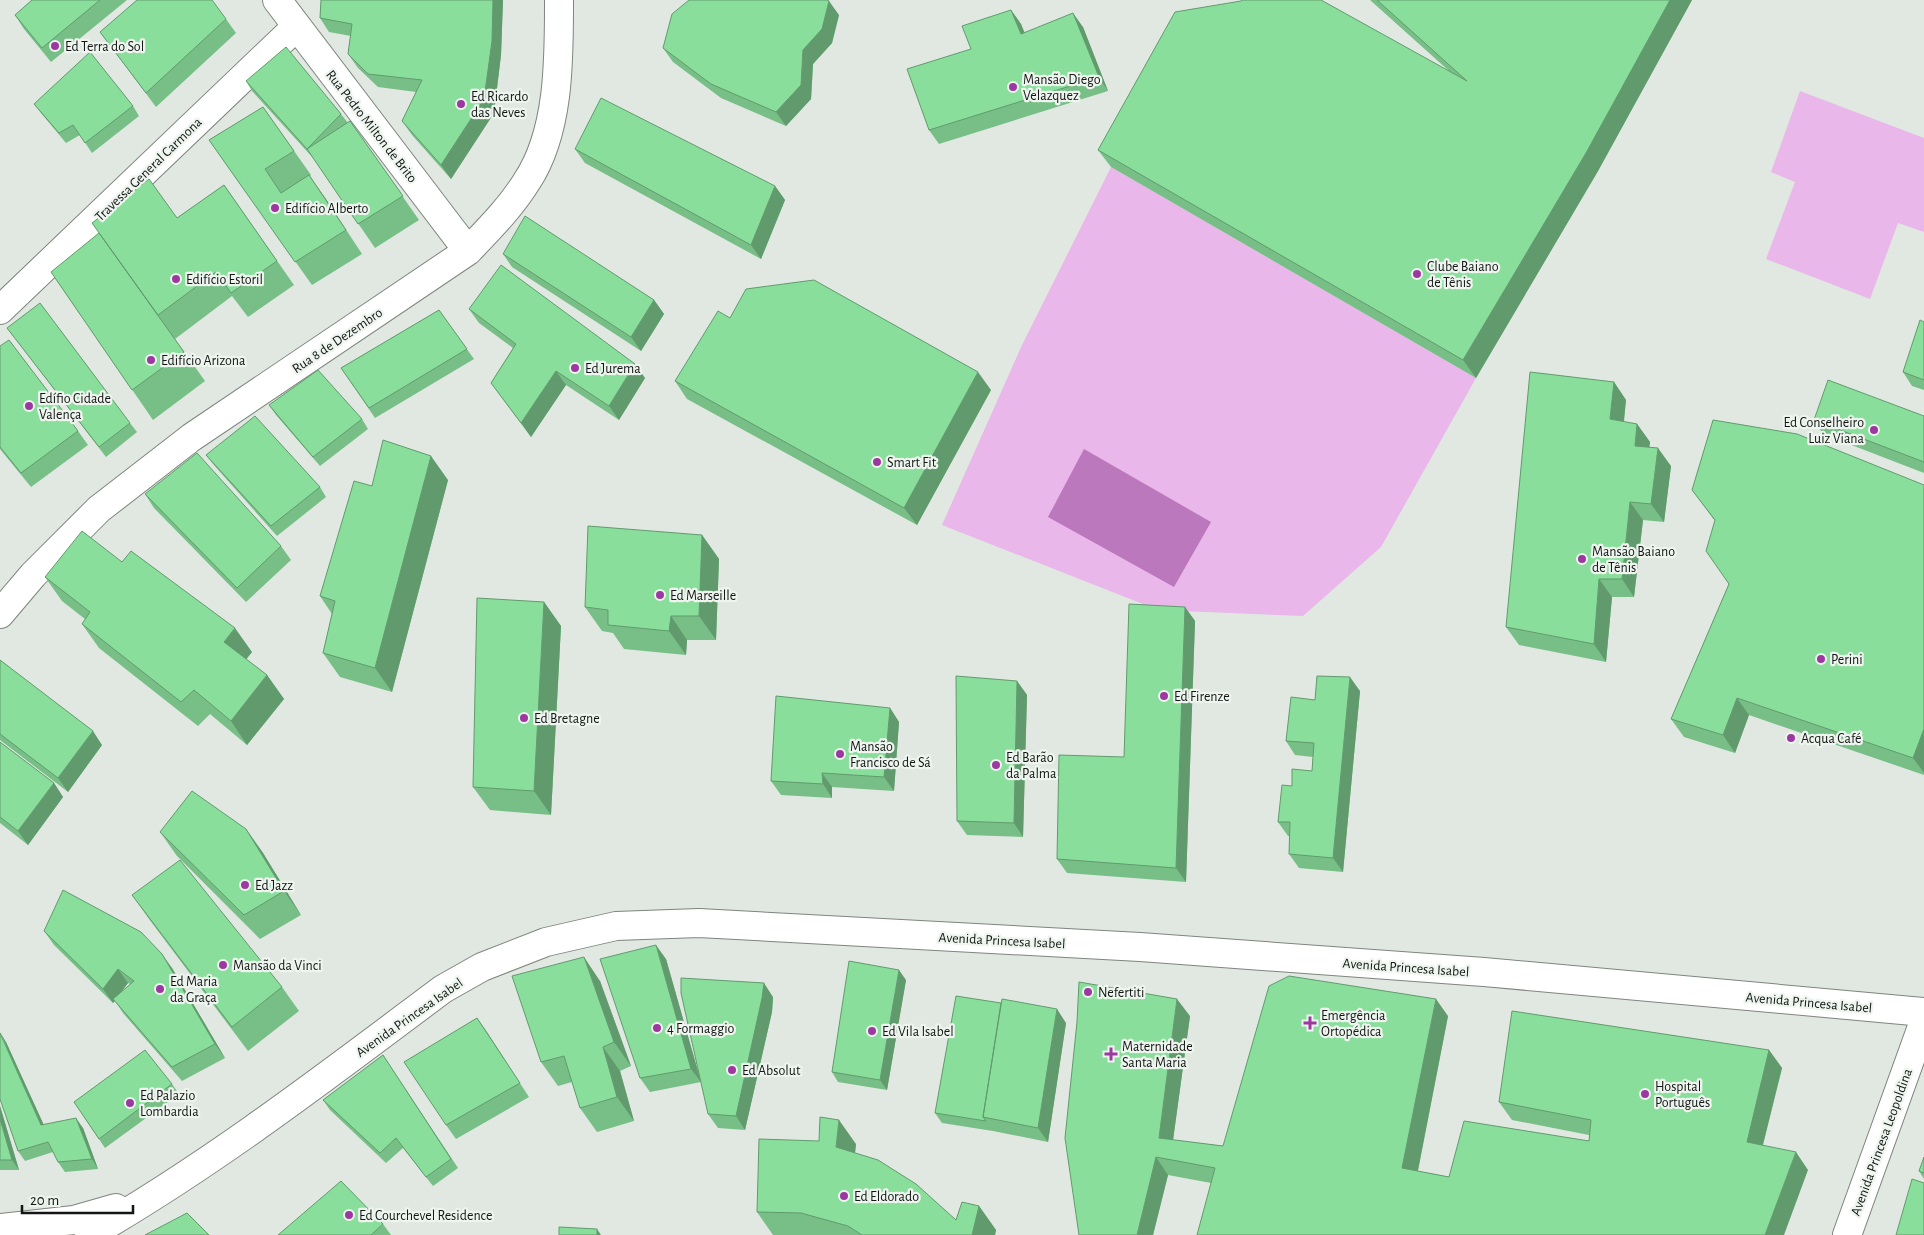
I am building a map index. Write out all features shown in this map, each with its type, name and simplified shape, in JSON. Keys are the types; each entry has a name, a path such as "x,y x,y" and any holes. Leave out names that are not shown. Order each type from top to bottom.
{"main road":[{"name":"Rua Pedro Milton de Brito","path":"277,0 468,251"},
{"name":"Rua 8 de Dezembro","path":"0,614 33,575 99,509 192,437 468,251 499,218 528,180 541,150 553,109 559,57 559,0"},
{"name":"Travessa General Carmona","path":"0,310 296,27"},
{"name":"Avenida Princesa Isabel","path":"89,1235 156,1196 218,1155 444,989 482,968 546,942 616,926 700,923 1140,947 1537,976 1924,1012"},
{"name":"Avenida Princesa Leopoldina","path":"1847,1235 1924,1021"},
{"name":"Avenida Princesa Isabel","path":"0,1228 74,1220 156,1196"}],"shaded area":[{"path":"1800,91 1924,138 1924,232 1898,223 1870,299 1766,259 1795,182 1771,172"},
{"path":"1111,167 1476,378 1381,547 1303,616 1158,610 942,525 1022,345"},
{"path":"1084,449 1211,522 1174,587 1048,517"}],"building":[{"path":"32,0 100,0 42,48 15,15"},
{"path":"137,0 212,0 226,19 146,93 100,32"},
{"path":"321,0 493,0 492,41 484,99 441,165 402,121 422,80 368,74 348,54 352,24 320,18"},
{"path":"689,0 829,1 822,29 803,50 801,85 776,112 711,84 663,48 672,14"},
{"name":"Clube Baiano de Tênis","path":"1242,0 1321,0 1467,81 1377,0 1670,0 1586,153 1463,360 1098,150 1175,12"},
{"name":"Mansão Diego Velazquez","path":"1011,10 1021,34 1073,13 1099,77 929,130 907,69 971,49 962,26"},
{"path":"286,47 341,114 307,149 246,81"},
{"path":"90,52 133,106 85,143 73,125 59,133 34,104"},
{"path":"601,98 775,186 751,245 575,149"},
{"name":"Edifício Alberto","path":"263,107 294,151 265,169 281,193 309,175 346,230 295,262 209,140"},
{"path":"350,121 403,196 358,224 307,149"},
{"path":"149,179 177,218 224,185 277,261 231,293 216,272 158,315 92,223"},
{"path":"525,216 654,300 631,337 503,254"},
{"name":"Edifício Arizona","path":"99,233 184,352 132,390 51,272"},
{"name":"Ed Jurema","path":"501,265 635,364 609,406 556,371 521,423 491,383 516,344 469,309"},
{"name":"Smart Fit","path":"814,280 978,372 904,508 675,381 718,311 730,318 746,289"},
{"path":"40,303 130,423 99,447 7,328"},
{"path":"439,310 467,349 369,408 341,368"},
{"path":"1920,320 1924,322 1924,380 1903,372"},
{"name":"Edífio Cidade Valença","path":"9,340 78,431 21,473 0,447 0,346"},
{"path":"318,370 362,419 313,457 269,405"},
{"name":"Mansão Baiano de Tênis","path":"1530,372 1614,382 1610,419 1637,424 1635,446 1658,448 1651,504 1630,502 1622,579 1599,579 1594,644 1506,627"},
{"name":"Ed Conselheiro Luiz Viana","path":"1828,380 1924,416 1924,462 1814,420"},
{"path":"255,416 320,487 271,526 206,455"},
{"name":"Perini","path":"1713,420 1797,434 1924,485 1924,729 1913,758 1737,698 1723,735 1671,719 1729,584 1706,551 1715,520 1692,490"},
{"path":"383,440 431,456 375,668 323,653 335,601 320,596 354,481 372,486"},
{"path":"197,453 281,546 237,588 145,494"},
{"name":"Ed Marseille","path":"588,526 702,535 699,616 671,616 669,631 608,625 608,610 585,607"},
{"path":"82,531 122,562 131,551 235,628 224,642 267,675 231,721 194,690 181,702 82,624 90,612 45,577"},
{"name":"Ed Bretagne","path":"477,598 544,602 534,791 473,787"},
{"path":"1129,604 1185,607 1176,868 1057,859 1059,755 1124,757"},
{"path":"0,660 93,731 58,778 0,734"},
{"name":"Ed Barão da Palma","path":"956,676 1017,681 1014,823 957,821"},
{"path":"1317,676 1350,677 1333,858 1289,854 1290,822 1278,822 1282,785 1292,786 1292,769 1312,771 1314,743 1286,741 1291,697 1315,700"},
{"name":"Mansão Francisco de Sá","path":"776,696 890,708 884,777 822,773 823,784 771,781"},
{"path":"0,742 54,783 18,831 0,817"},
{"name":"Ed Jazz","path":"192,791 246,829 284,891 244,915 160,832"},
{"name":"Mansão da Vinci","path":"180,860 282,987 232,1027 132,895"},
{"name":"Ed Maria da Graça","path":"63,890 141,932 162,954 215,1044 172,1067 113,999 134,981 118,969 103,989 44,931"},
{"name":"4 Formaggio","path":"656,945 691,1069 640,1078 600,959"},
{"path":"584,957 614,1042 603,1047 617,1097 580,1108 564,1056 541,1062 512,976"},
{"name":"Ed Vila Isabel","path":"849,961 899,970 880,1080 832,1072"},
{"name":"Hospital Português","path":"1289,976 1436,999 1402,1168 1449,1177 1464,1121 1589,1141 1591,1120 1499,1102 1512,1011 1769,1050 1747,1142 1796,1152 1765,1235 1197,1235 1215,1168 1156,1157 1137,1235 1079,1235 1065,1138 1077,1022 1079,982 1177,999 1159,1138 1223,1146 1269,986"},
{"name":"Ed Absolut","path":"681,978 764,983 736,1116 708,1114 681,993"},
{"path":"956,996 1001,1003 983,1117 986,1121 935,1113"},
{"path":"1002,999 1057,1009 1038,1128 983,1117"},
{"path":"477,1018 520,1083 446,1125 404,1062"},
{"path":"0,1033 41,1125 76,1118 92,1159 58,1162 48,1142 18,1151 0,1099"},
{"name":"Ed Palazio Lombardia","path":"145,1050 172,1084 99,1139 74,1102"},
{"path":"383,1055 451,1159 426,1177 396,1138 380,1153 323,1100"},
{"name":"Ed Eldorado","path":"820,1117 839,1120 836,1147 878,1160 916,1184 956,1220 962,1202 979,1206 972,1235 862,1235 848,1226 801,1213 757,1212 759,1139 819,1141"},
{"path":"0,1119 12,1160 0,1160"},
{"path":"1924,1157 1924,1173 1919,1171"},
{"path":"1912,1179 1924,1183 1924,1235 1896,1235"},
{"path":"341,1181 383,1224 371,1235 278,1235"},
{"path":"187,1213 209,1235 145,1235"},
{"path":"559,1227 597,1229 597,1235 559,1235"}],"place":[{"name":"Ed Terra do Sol","path":"55,46"},
{"name":"Mansão Diego Velazquez","path":"1013,87"},
{"name":"Ed Ricardo das Neves","path":"461,104"},
{"name":"Edifício Alberto","path":"275,208"},
{"name":"Clube Baiano de Tênis","path":"1417,274"},
{"name":"Edifício Estoril","path":"176,279"},
{"name":"Edifício Arizona","path":"151,360"},
{"name":"Ed Jurema","path":"575,368"},
{"name":"Edífio Cidade Valença","path":"29,406"},
{"name":"Ed Conselheiro Luiz Viana","path":"1874,430"},
{"name":"Smart Fit","path":"877,462"},
{"name":"Mansão Baiano de Tênis","path":"1582,559"},
{"name":"Ed Marseille","path":"660,595"},
{"name":"Perini","path":"1821,659"},
{"name":"Ed Firenze","path":"1164,696"},
{"name":"Ed Bretagne","path":"524,718"},
{"name":"Acqua Café","path":"1791,738"},
{"name":"Mansão Francisco de Sá","path":"840,754"},
{"name":"Ed Barão da Palma","path":"996,765"},
{"name":"Ed Jazz","path":"245,885"},
{"name":"Mansão da Vinci","path":"223,965"},
{"name":"Ed Maria da Graça","path":"160,989"},
{"name":"Nefertiti","path":"1088,992"},
{"name":"Emergência Ortopédica","path":"1310,1023"},
{"name":"4 Formaggio","path":"657,1028"},
{"name":"Ed Vila Isabel","path":"872,1031"},
{"name":"Maternidade Santa Maria","path":"1111,1054"},
{"name":"Ed Absolut","path":"732,1070"},
{"name":"Hospital Português","path":"1645,1094"},
{"name":"Ed Palazio Lombardia","path":"130,1103"},
{"name":"Ed Eldorado","path":"844,1196"},
{"name":"Ed Courchevel Residence","path":"349,1215"}]}
